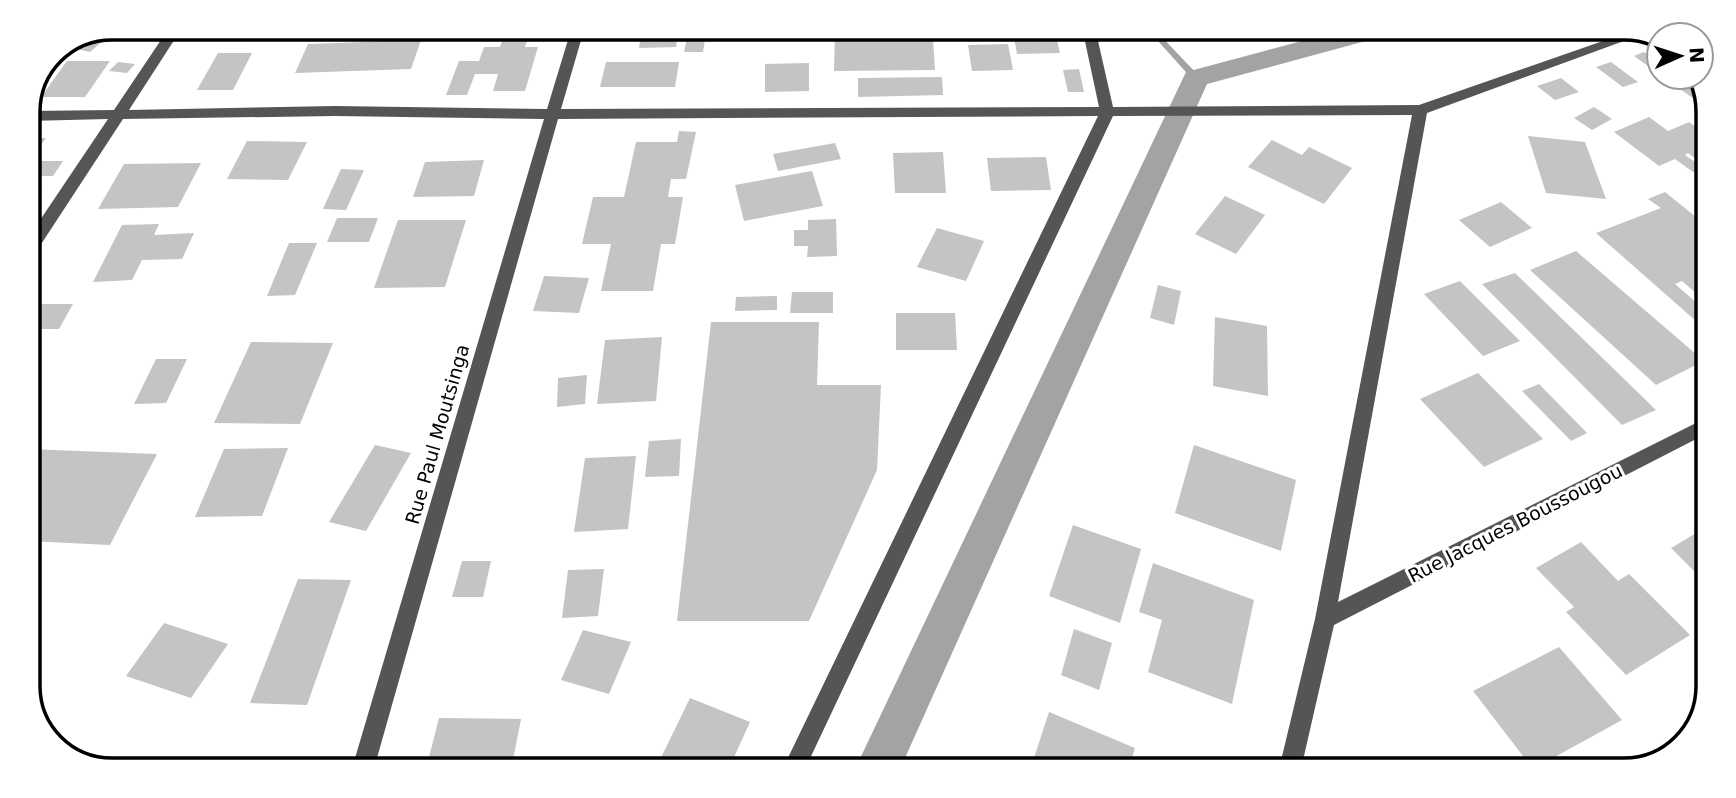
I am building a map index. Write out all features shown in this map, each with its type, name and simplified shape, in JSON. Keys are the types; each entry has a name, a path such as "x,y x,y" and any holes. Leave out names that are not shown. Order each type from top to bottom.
{"street":[{"path":"40,233 168,40"},
{"name":"Rue Paul Moutsinga","path":"366,758 551,114 575,40"},
{"path":"799,758 1107,113 1091,40"},
{"path":"40,116 335,111 551,114 1420,110 1620,40"},
{"path":"1293,758 1325,619 1420,110"},
{"name":"Rue Jacques Boussougou","path":"1325,619 1696,431"}],"building":[{"path":"421,40 411,69 295,73 308,44"},
{"path":"502,40 527,40 525,47 538,47 525,91 493,91 498,74 475,74 467,95 446,95 459,61 479,61 484,47 500,47"},
{"path":"640,40 677,40 676,47 639,48"},
{"path":"687,40 705,40 703,52 684,52"},
{"path":"835,40 933,40 935,70 834,71"},
{"path":"1014,40 1057,40 1060,53 1017,54"},
{"path":"102,41 90,52 78,49"},
{"path":"1008,44 1013,70 972,71 968,45"},
{"path":"1644,52 1645,64 1634,56"},
{"path":"218,53 252,53 233,90 197,90"},
{"path":"67,61 110,61 85,97 42,97"},
{"path":"118,62 135,64 127,73 109,71"},
{"path":"606,62 679,62 675,87 600,87"},
{"path":"1611,62 1638,82 1623,87 1596,67"},
{"path":"809,63 809,91 765,92 765,64"},
{"path":"1079,69 1084,92 1068,92 1063,70"},
{"path":"942,77 943,95 858,97 858,78"},
{"path":"1561,78 1579,92 1555,100 1537,86"},
{"path":"1683,91 1692,91 1694,99"},
{"path":"1594,107 1612,119 1592,130 1574,118"},
{"path":"1649,117 1668,131 1689,122 1696,127 1696,159 1688,153 1685,155 1696,163 1696,170 1693,172 1675,159 1659,166 1614,132"},
{"path":"679,131 696,132 686,179 671,179 668,197 683,197 675,244 661,244 653,291 601,291 611,244 582,244 593,197 624,197 636,142 677,142"},
{"path":"1528,136 1585,142 1606,199 1546,193"},
{"path":"1272,140 1302,155 1309,147 1352,168 1324,204 1248,167"},
{"path":"247,141 307,142 288,180 227,179"},
{"path":"835,143 841,159 778,171 773,154"},
{"path":"943,152 946,193 895,193 893,153"},
{"path":"1046,157 1051,190 991,191 987,158"},
{"path":"484,160 474,196 413,197 425,162"},
{"path":"40,161 63,161 53,176 40,176"},
{"path":"201,163 178,207 98,209 124,164"},
{"path":"341,169 364,170 346,210 323,209"},
{"path":"812,171 823,206 744,221 735,185"},
{"path":"1665,192 1696,217 1696,293 1682,281 1675,284 1696,302 1696,321 1596,233 1661,208 1648,199"},
{"path":"1225,196 1265,215 1236,254 1195,234"},
{"path":"1501,202 1532,228 1490,247 1459,220"},
{"path":"337,218 378,218 369,242 327,242"},
{"path":"836,219 837,256 807,257 808,246 794,246 794,230 808,230 808,220"},
{"path":"398,220 466,220 445,287 374,288"},
{"path":"159,224 154,235 194,233 182,259 142,260 132,280 93,282 122,225"},
{"path":"937,228 984,241 966,281 917,267"},
{"path":"289,243 317,243 295,295 267,296"},
{"path":"1576,251 1696,354 1696,365 1656,385 1530,270"},
{"path":"1515,273 1656,410 1622,425 1482,284"},
{"path":"544,276 589,278 579,313 533,311"},
{"path":"1460,281 1520,341 1483,356 1424,294"},
{"path":"1158,285 1181,291 1174,325 1150,318"},
{"path":"792,292 833,292 833,313 790,313"},
{"path":"777,296 777,310 735,311 736,297"},
{"path":"40,304 73,304 59,329 40,329"},
{"path":"896,313 955,313 957,350 896,350"},
{"path":"1215,317 1267,326 1268,396 1213,386"},
{"path":"711,322 819,322 817,385 881,385 877,470 809,621 677,621"},
{"path":"662,337 656,401 597,404 605,340"},
{"path":"251,342 333,343 300,424 214,423"},
{"path":"156,359 187,359 166,403 134,404"},
{"path":"1478,373 1543,439 1484,467 1420,399"},
{"path":"587,375 585,404 557,407 558,378"},
{"path":"1539,384 1587,433 1571,441 1522,391"},
{"path":"681,439 679,476 645,477 649,441"},
{"path":"375,445 411,453 366,531 329,522"},
{"path":"1194,445 1296,480 1281,551 1175,513"},
{"path":"288,448 262,516 195,517 224,449"},
{"path":"40,449 157,454 110,545 40,542"},
{"path":"636,456 628,529 574,532 585,458"},
{"path":"1073,525 1141,549 1120,623 1049,596"},
{"path":"1696,533 1696,573 1671,548"},
{"path":"1581,542 1618,581 1629,574 1690,635 1626,675 1566,612 1574,607 1536,568"},
{"path":"462,561 491,561 483,597 452,597"},
{"path":"1153,563 1254,600 1232,704 1148,672 1162,620 1139,612"},
{"path":"604,569 598,616 562,618 568,570"},
{"path":"298,579 351,580 307,705 250,703"},
{"path":"164,623 228,644 191,698 126,676"},
{"path":"1074,629 1112,643 1099,690 1061,675"},
{"path":"583,630 631,642 609,694 561,680"},
{"path":"1559,647 1622,720 1553,758 1525,758 1473,691"},
{"path":"690,698 750,722 734,758 661,758"},
{"path":"1049,712 1135,748 1132,758 1034,758"},
{"path":"439,718 521,719 513,758 429,758"}],"waterway":[{"path":"1160,40 1196,78"},
{"path":"882,758 1196,78 1338,40"}]}
